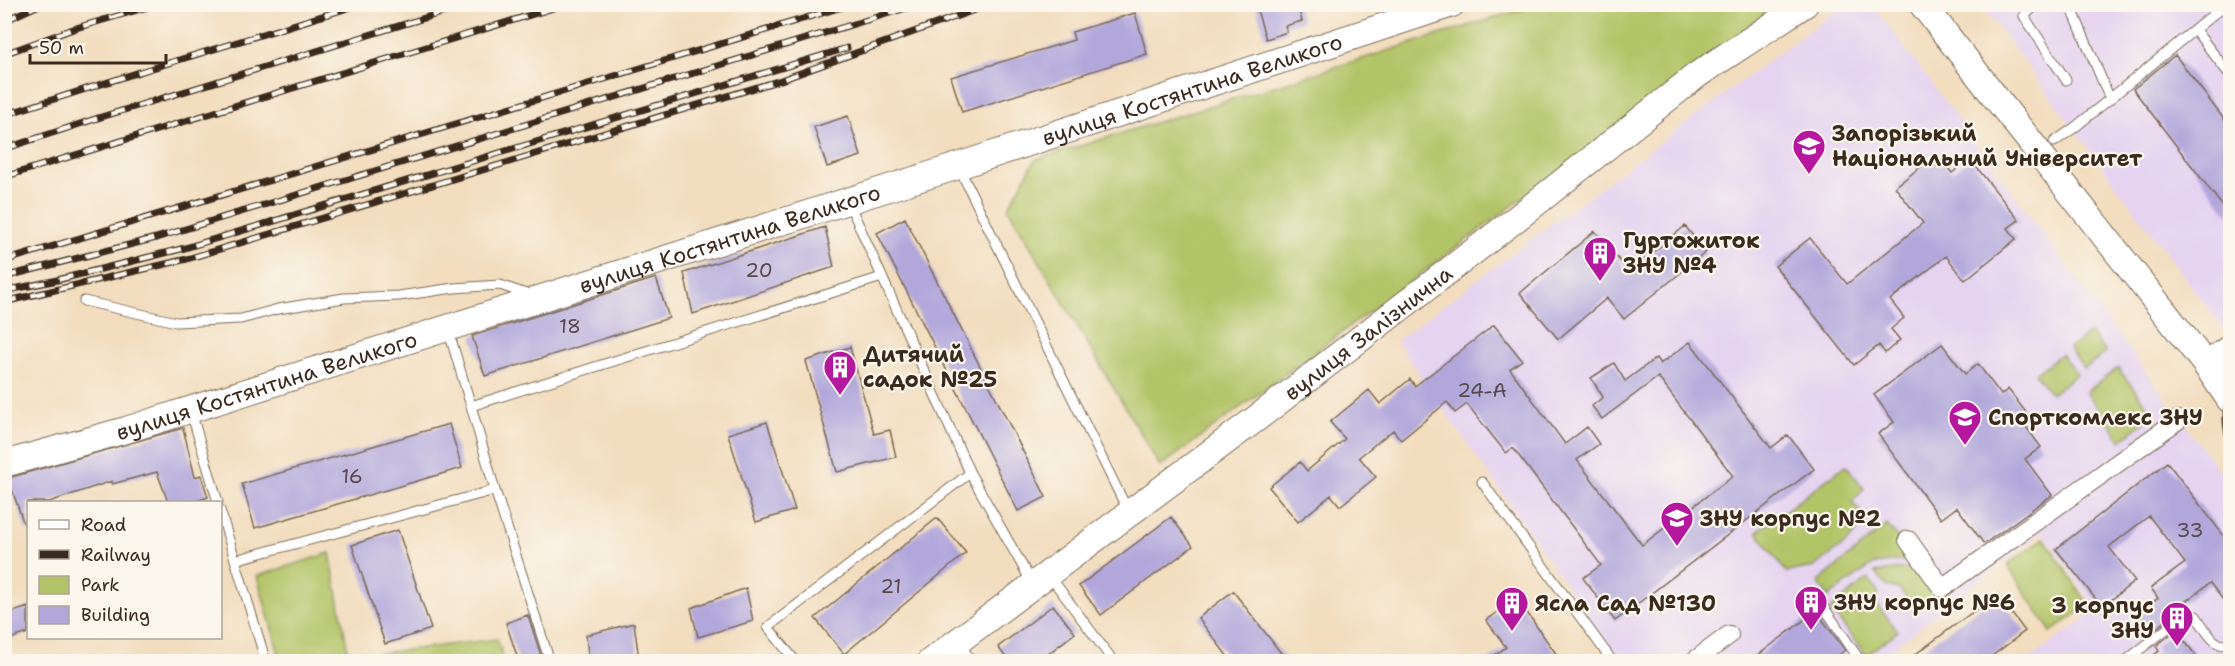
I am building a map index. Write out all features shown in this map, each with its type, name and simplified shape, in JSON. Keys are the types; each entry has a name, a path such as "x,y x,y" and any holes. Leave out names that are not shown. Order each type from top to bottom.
{"street":[{"name":"вулиця Костянтина Великого","path":"4,464 191,409 540,299 958,166 1452,4"},
{"name":"вулиця Залізнична","path":"930,662 961,653 1041,579 1521,215 1698,75 1805,4"},
{"path":"1922,4 2228,390"},
{"path":"2206,365 2230,348"},
{"path":"1908,540 1942,588 2178,420"},
{"path":"1693,662 1729,635"}],"lane":[{"path":"2037,4 2025,16 2066,80"},
{"path":"2070,4 2110,99"},
{"path":"2054,142 2226,4"},
{"path":"2195,30 2230,75"},
{"path":"958,166 1129,513"},
{"path":"848,201 970,473 1041,579 1114,662"},
{"path":"471,406 882,277"},
{"path":"84,301 176,322 241,319 278,309 344,298 399,296 453,288 500,285 540,299"},
{"path":"448,328 495,490 550,662"},
{"path":"191,409 218,501"},
{"path":"796,662 768,627 970,473"},
{"path":"1482,482 1613,662"},
{"path":"236,560 495,490"},
{"path":"222,516 266,662"},
{"path":"1825,609 1861,662"},
{"path":"2124,662 2188,614 2196,616 2217,644 2224,646 2230,644"}],"shaded area":[{"name":"Запорізький Національний Університет","path":"1873,5 2230,485 2230,661 2027,661 2097,610 2042,532 1876,661 1619,661 1396,341 1838,9"},
{"path":"1982,5 2230,5 2230,325 2224,330"}],"green space":[{"path":"1536,5 1783,5 1160,467 1008,208 1035,160"},
{"path":"2090,333 2106,352 2084,369 2069,349"},
{"path":"2061,354 2077,374 2051,394 2035,374"},
{"path":"2118,368 2154,415 2121,440 2086,392"},
{"path":"1846,465 1864,489 1852,502 1867,519 1849,541 1814,567 1786,572 1757,532"},
{"path":"1887,525 1914,559 1874,564 1828,597 1818,582"},
{"path":"2044,538 2089,605 2051,632 2007,565"},
{"path":"330,553 349,657 497,639 504,661 281,661 257,576"},
{"path":"1917,566 1938,592 1917,609 1899,589 1887,586 1875,573"},
{"path":"1868,579 1878,592 1876,604 1898,631 1866,655 1830,609"}],"building":[{"path":"1255,4 1297,4 1302,21 1285,26 1287,32 1266,39"},
{"path":"1135,13 1147,54 962,112 951,77 1074,40 1072,32"},
{"path":"2175,55 2230,127 2230,216 2133,89"},
{"path":"848,116 861,156 827,167 814,127"},
{"path":"1937,154 1952,173 1970,159 2019,220 2008,228 2016,239 1965,280 1946,256 1890,300 1904,318 1891,329 1900,340 1885,353 1879,345 1854,365 1775,266 1810,238 1847,284 1923,223 1895,187"},
{"path":"905,218 1046,497 1018,511 877,233"},
{"name":"Гуртожиток ЗНУ №4","path":"1685,226 1706,252 1624,319 1607,298 1558,339 1520,293 1595,231 1629,272"},
{"path":"825,227 834,267 693,314 684,273"},
{"path":"656,278 669,318 485,376 472,336"},
{"path":"1494,325 1522,360 1510,369 1565,444 1587,427 1599,444 1577,460 1642,545 1733,476 1658,377 1602,419 1592,406 1603,397 1591,378 1614,363 1625,381 1656,358 1660,364 1690,342 1771,448 1788,435 1814,469 1615,621 1583,578 1601,565 1513,448 1506,453 1467,404 1455,413 1447,402 1401,440 1393,430 1359,457 1376,477 1340,506 1331,495 1298,522 1269,487 1300,462 1307,471 1345,439 1330,422 1369,390 1380,404 1410,379 1415,386"},
{"path":"1942,344 1965,374 1978,364 2001,395 2008,389 2028,415 2021,420 2041,447 2025,459 2052,495 1984,544 1957,507 1941,519 1878,434 1894,422 1874,395"},
{"name":"Дитячий садок №25","path":"850,347 874,434 890,430 896,457 837,472 806,361"},
{"path":"767,422 795,510 756,522 728,434"},
{"path":"449,424 462,468 255,528 242,484"},
{"path":"183,428 195,477 201,475 208,497 197,501 168,501 157,472 112,484 112,481 52,501 27,501 26,530 8,478"},
{"path":"2167,462 2230,544 2230,609 2210,583 2166,616 2168,619 2148,635 2134,616 2158,598 2151,588 2185,563 2149,516 2109,547 2135,581 2102,607 2056,549"},
{"path":"1171,517 1193,546 1101,615 1079,586"},
{"path":"937,518 966,553 844,654 815,618"},
{"path":"398,530 431,629 385,644 352,545"},
{"path":"746,588 753,621 698,637 691,608"},
{"path":"1233,591 1288,662 1232,662 1198,618"},
{"path":"1997,594 2025,631 1984,662 1905,662"},
{"name":"Ясла Сад №130","path":"1517,598 1562,662 1486,662 1506,647 1486,620"},
{"path":"1053,605 1075,633 1048,654 1054,662 1009,662 998,647"},
{"path":"27,607 27,633 4,641 4,615"},
{"name":"ЗНУ корпус №6","path":"1816,611 1845,650 1830,662 1749,662"},
{"path":"528,615 543,662 519,662 506,623"},
{"path":"634,623 639,659 632,662 589,662 586,635"},
{"name":"3 корпус ЗНУ","path":"2176,630 2201,662 2145,662 2159,651 2156,646"}],"tram line":[{"path":"2230,383 2223,416 2230,448"}],"railway":[{"path":"4,10 13,4"},
{"path":"4,21 41,4"},
{"path":"4,54 76,28 158,4"},
{"path":"4,115 361,4"},
{"path":"4,149 470,4"},
{"path":"4,177 566,4"},
{"path":"4,261 852,4"},
{"path":"4,277 156,238 919,4"},
{"path":"4,302 187,259 781,80 991,4"},
{"path":"4,291 185,248 847,48"}],"place":[{"name":"Запорізький Національний Університет","path":"1809,175"},
{"name":"Гуртожиток ЗНУ №4","path":"1600,282"},
{"name":"Дитячий садок №25","path":"840,396"},
{"name":"Спорткомлекс ЗНУ","path":"1965,446"},
{"name":"ЗНУ корпус №2","path":"1677,547"},
{"name":"ЗНУ корпус №6","path":"1811,631"},
{"name":"Ясла Сад №130","path":"1512,632"},
{"name":"3 корпус ЗНУ","path":"2177,647"}]}
